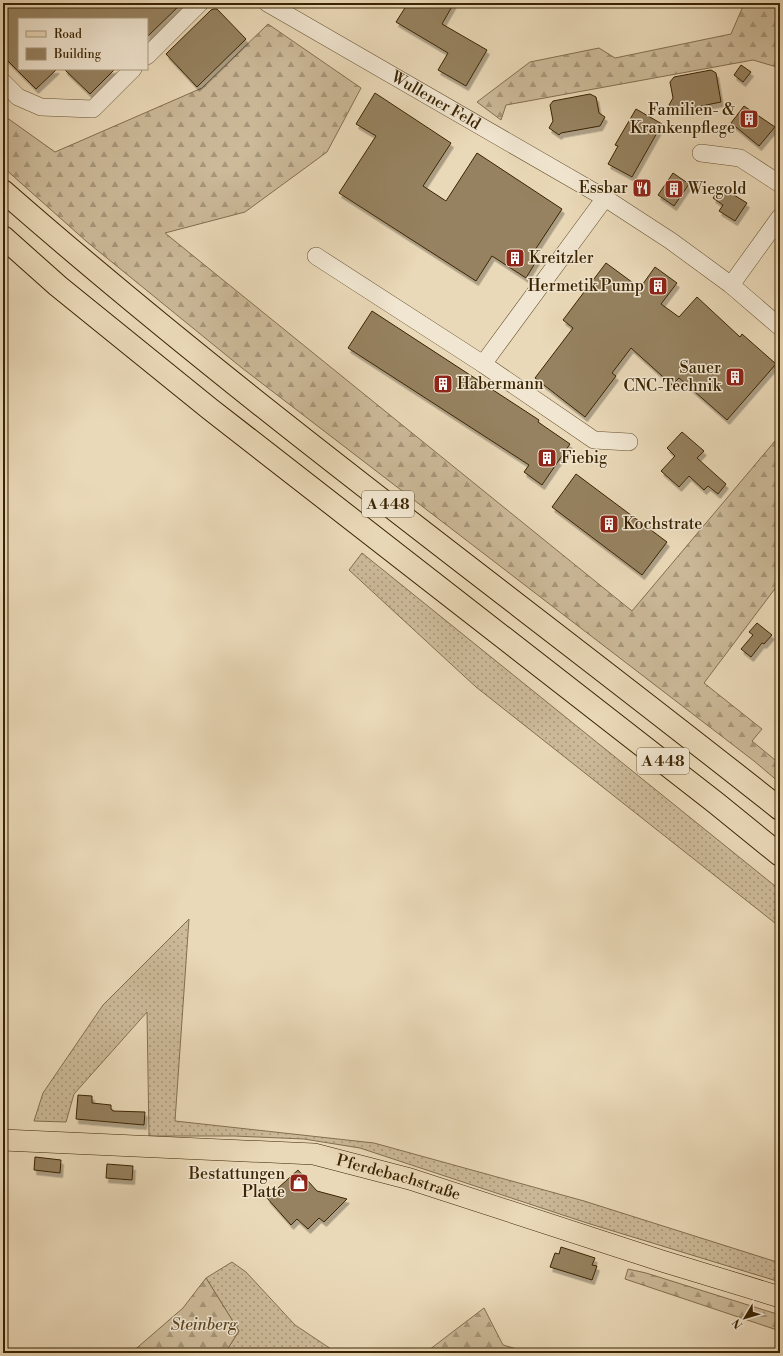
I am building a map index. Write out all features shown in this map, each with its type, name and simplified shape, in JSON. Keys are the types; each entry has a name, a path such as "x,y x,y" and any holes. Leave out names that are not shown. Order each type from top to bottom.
{"highway":[{"name":"A 448","path":"3,191 76,255 229,381 669,720 780,810"},
{"name":"A 448","path":"3,237 58,286 210,409 716,803 780,855"}],"main road":[{"name":"Pferdebachstraße","path":"3,1140 314,1154 410,1179 662,1262 780,1297"}],"street":[{"path":"148,55 200,3"},
{"name":"Wullener Feld","path":"267,3 605,198 671,241 731,285 780,326"},
{"path":"3,82 18,97 41,107 93,109 133,70"},
{"path":"701,153 740,158 780,184"},
{"path":"483,364 605,198"},
{"path":"731,285 780,217"},
{"path":"316,256 483,364 594,440 629,442"}],"green space":[{"path":"743,3 780,3 780,68 753,60 506,105 501,120 477,102 530,62 599,48 615,58 731,34 744,4"},
{"path":"268,24 361,88 327,152 245,212 165,233 632,611 780,435 780,582 704,683 762,729 752,741 780,764 780,783 754,761 242,368 86,241 3,167 3,115 55,152 202,88"},
{"path":"362,553 780,890 780,927 476,687 349,570"},
{"path":"189,919 175,1121 374,1143 584,1201 780,1263 780,1282 587,1223 360,1148 304,1139 234,1136 149,1136 147,1012 74,1094 66,1122 34,1121 43,1093 103,1005"},
{"path":"232,1262 246,1272 295,1325 337,1353 225,1353 239,1331 206,1278"},
{"path":"628,1269 646,1273 780,1315 780,1331 625,1279"},
{"name":"Steinberg","path":"206,1278 239,1331 225,1353 131,1353 183,1308"},
{"path":"484,1308 503,1345 531,1353 425,1353"}],"building":[{"path":"3,3 182,3 148,36 148,18 18,18 18,70 56,70 36,89 3,56"},
{"path":"408,3 454,3 442,24 487,50 466,86 438,70 448,53 396,22"},
{"path":"217,9 246,39 197,87 166,54 211,10"},
{"path":"741,65 751,72 743,82 734,75"},
{"path":"65,70 114,70 90,94"},
{"path":"711,70 716,73 721,102 677,111 669,105 673,98 670,82 674,77"},
{"path":"375,93 451,143 423,186 446,201 477,153 562,209 531,256 537,260 526,278 492,256 476,281 339,193 376,136 356,124"},
{"path":"590,94 596,97 599,113 605,117 600,126 561,133 559,135 549,128 553,121 550,105 553,101"},
{"name":"Familien- & Krankenpflege","path":"744,106 775,127 759,146 731,123"},
{"path":"636,109 662,124 632,177 608,164 618,146 615,145"},
{"name":"Wiegold","path":"673,173 689,184 674,206 658,195"},
{"path":"721,187 747,203 735,221 719,211 723,205 713,198"},
{"path":"606,263 640,288 655,267 677,283 661,304 679,317 697,297 740,337 742,334 776,364 727,420 679,378 672,385 631,348 612,373 616,376 585,417 535,378 573,328 563,320"},
{"name":"Habermann","path":"372,311 539,420 538,422 570,444 542,485 524,472 529,465 348,348"},
{"path":"682,432 704,451 697,458 726,484 718,494 708,486 704,490 689,476 679,487 661,471 675,456 667,448"},
{"name":"Kochstrate","path":"576,474 667,542 642,575 552,507"},
{"path":"757,623 772,635 764,644 762,643 751,657 741,649 753,635 749,632"},
{"path":"78,1095 92,1096 92,1103 111,1105 111,1109 113,1111 145,1112 144,1125 76,1119"},
{"path":"35,1157 61,1160 60,1173 34,1170"},
{"path":"107,1164 133,1166 132,1180 106,1178"},
{"path":"298,1170 317,1191 347,1199 324,1222 319,1218 308,1229 297,1219 291,1225 267,1198"},
{"path":"561,1247 595,1258 592,1265 597,1266 592,1280 550,1267 555,1253 559,1254"}],"place":[{"name":"Familien- & Krankenpflege","path":"749,119"},
{"name":"Essbar","path":"642,188"},
{"name":"Wiegold","path":"674,189"},
{"name":"Kreitzler","path":"515,258"},
{"name":"Hermetik Pump","path":"658,286"},
{"name":"Sauer CNC-Technik","path":"735,377"},
{"name":"Habermann","path":"443,384"},
{"name":"Fiebig","path":"547,458"},
{"name":"Kochstrate","path":"609,524"},
{"name":"Bestattungen Platte","path":"299,1183"}]}
